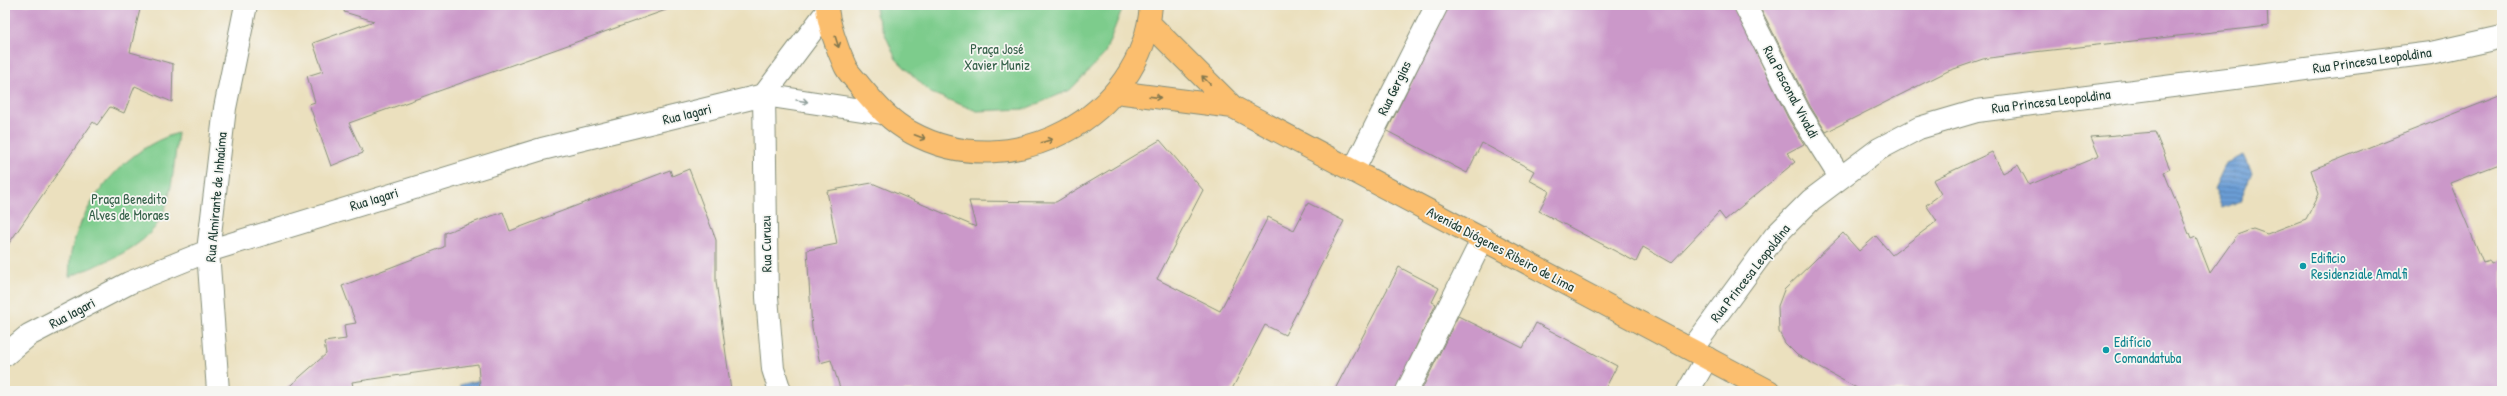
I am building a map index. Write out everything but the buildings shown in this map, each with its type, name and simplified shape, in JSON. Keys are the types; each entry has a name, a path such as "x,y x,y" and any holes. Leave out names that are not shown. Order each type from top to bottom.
{"main road":[{"path":"827,8 845,67 882,112 912,134 948,147 984,152 1022,149 1057,137 1089,118 1116,92 1139,55 1151,14"},
{"name":"Avenida Diógenes Ribeiro de Lima","path":"1151,14 1233,107 1483,238 1769,391"},
{"name":"Avenida Diógenes Ribeiro de Lima","path":"1116,92 1233,107"}],"street":[{"name":"Rua Almirante de Inhaúma","path":"218,391 208,251 225,108 246,5"},
{"name":"Rua Gergias","path":"1353,171 1437,5"},
{"name":"Rua Pasconal Vivaldi","path":"1745,5 1799,112 1840,177"},
{"path":"764,95 827,8"},
{"name":"Rua Princesa Leopoldina","path":"1688,391 1699,354 1775,236 1811,200 1840,177 1879,149 1919,128 1977,111 2432,53 2502,37"},
{"name":"Rua Iagari","path":"5,355 29,336 129,283 208,251 542,149 764,95 882,112"},
{"name":"Rua Curuzu","path":"764,95 767,297 773,369 780,391"},
{"path":"1407,391 1483,238"}],"green space":[{"name":"Praça José Xavier Muniz","path":"876,5 1122,5 1122,9 1104,55 1070,90 1025,109 977,111 931,93 896,59 876,14"},
{"name":"Praça Benedito Alves de Moraes","path":"178,133 171,185 164,211 159,222 143,240 134,247 69,277 70,256 76,234 96,196 109,179 141,150 159,140"}],"water":[{"path":"2244,155 2252,172 2240,201 2222,208 2214,189 2226,163"},
{"path":"484,379 487,391 461,391 460,385"}],"place":[{"name":"Edificio Residenziale Amalfi","path":"2303,266"},
{"name":"Edifício Comandatuba","path":"2106,350"}]}
